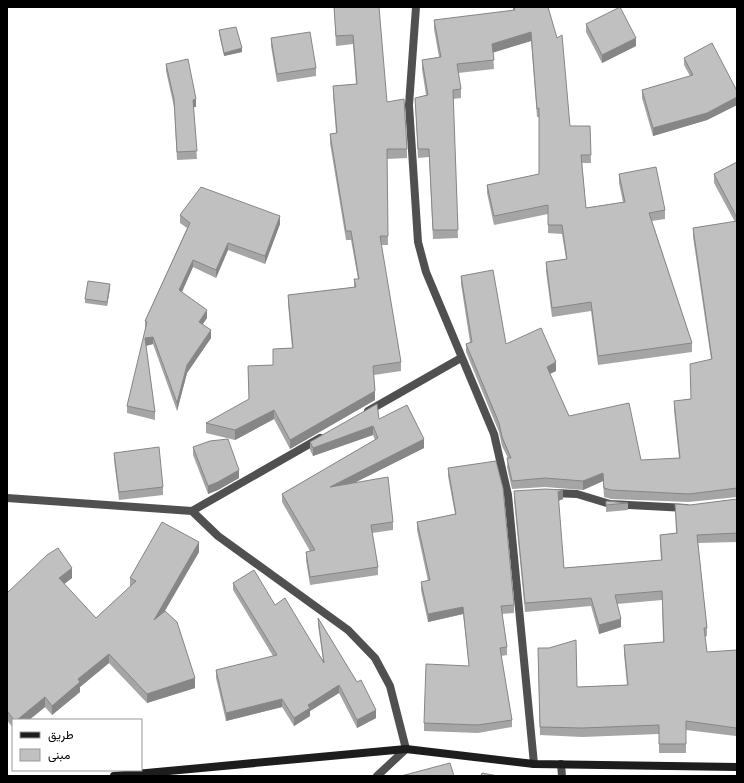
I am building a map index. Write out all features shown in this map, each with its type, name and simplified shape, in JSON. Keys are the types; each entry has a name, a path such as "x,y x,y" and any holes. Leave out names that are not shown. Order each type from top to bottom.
{"street":[{"path":"416,7 409,105 418,242 426,272 494,434 512,495 534,764"},
{"path":"358,417 461,358"},
{"path":"7,498 192,511 330,432"},
{"path":"545,492 577,494 610,504 689,508 696,507"},
{"path":"192,511 218,536 348,630 375,658 390,686 406,748"},
{"path":"377,776 406,748"},
{"path":"114,776 406,748 534,764 737,767"},
{"path":"561,764 562,776"}],"building":[{"path":"334,7 379,7 387,102 404,99 407,149 387,149 388,236 380,236 401,362 373,366 375,391 290,440 274,410 235,430 206,423 249,399 248,366 273,365 273,349 293,348 288,295 356,287 354,279 359,279 351,231 346,231 330,134 337,133 333,86 357,84 353,35 336,36"},
{"path":"514,7 548,7 557,38 562,35 570,126 590,126 591,155 581,155 586,208 625,202 619,174 656,167 665,210 649,213 692,343 598,356 591,302 552,308 546,262 567,259 562,225 548,225 548,205 494,216 487,185 539,174 539,108 537,109 531,32 492,44 494,60 457,64 461,89 453,90 458,230 433,230 429,149 418,149 415,98 428,95 422,60 441,57 434,20 515,10"},
{"path":"620,7 636,38 602,55 586,24"},
{"path":"236,27 242,48 224,53 219,30"},
{"path":"310,32 316,68 277,74 271,38"},
{"path":"712,43 737,91 737,97 707,113 653,128 642,90 693,75 684,58"},
{"path":"188,59 196,99 193,100 197,151 177,152 174,99 166,64"},
{"path":"737,162 737,218 714,174"},
{"path":"201,187 280,216 265,256 228,243 216,270 193,260 179,290 207,310 199,322 211,330 187,365 177,403 153,337 145,338 155,412 127,406 147,322 145,321 190,223 180,215"},
{"path":"737,221 737,488 689,494 611,490 604,488 603,473 583,481 545,478 512,481 507,458 511,458 502,437 499,423 466,344 472,342 461,276 493,270 506,344 541,328 556,362 547,367 569,416 629,403 641,460 680,458 674,401 691,399 690,364 712,359 693,228"},
{"path":"88,281 110,284 107,302 85,299"},
{"path":"377,404 379,419 407,405 424,439 330,487 388,477 393,522 371,525 378,567 310,577 306,552 315,550 282,494 378,438 373,426 313,448 310,442"},
{"path":"228,439 239,470 208,486 193,447 210,441"},
{"path":"159,447 163,487 119,492 114,453"},
{"path":"496,461 503,488 514,605 501,606 507,647 500,648 512,720 478,725 424,723 426,664 469,666 463,607 428,614 421,582 430,580 417,522 456,514 448,468"},
{"path":"545,489 563,490 558,492 564,568 662,560 660,535 677,533 675,504 690,505 737,499 737,533 697,535 707,628 704,628 707,652 737,650 737,733 736,728 686,721 686,744 659,744 659,725 582,728 540,727 538,648 549,648 576,640 577,687 628,685 624,645 664,642 662,591 615,595 621,619 599,625 591,598 525,603 514,491"},
{"path":"606,501 628,503 606,505"},
{"path":"162,522 199,542 154,620 165,611 177,622 195,678 147,694 109,654 78,679 80,682 52,706 45,697 18,719 13,719 7,711 7,593 47,555 58,548 72,568 59,578 96,618 136,581 130,578"},
{"path":"254,570 275,605 285,598 324,663 318,618 357,682 361,680 376,710 357,720 339,685 308,705 310,708 294,718 282,699 226,713 216,670 277,655 233,583"},
{"path":"450,763 454,776 401,776"},
{"path":"482,773 498,776 481,776"}]}
